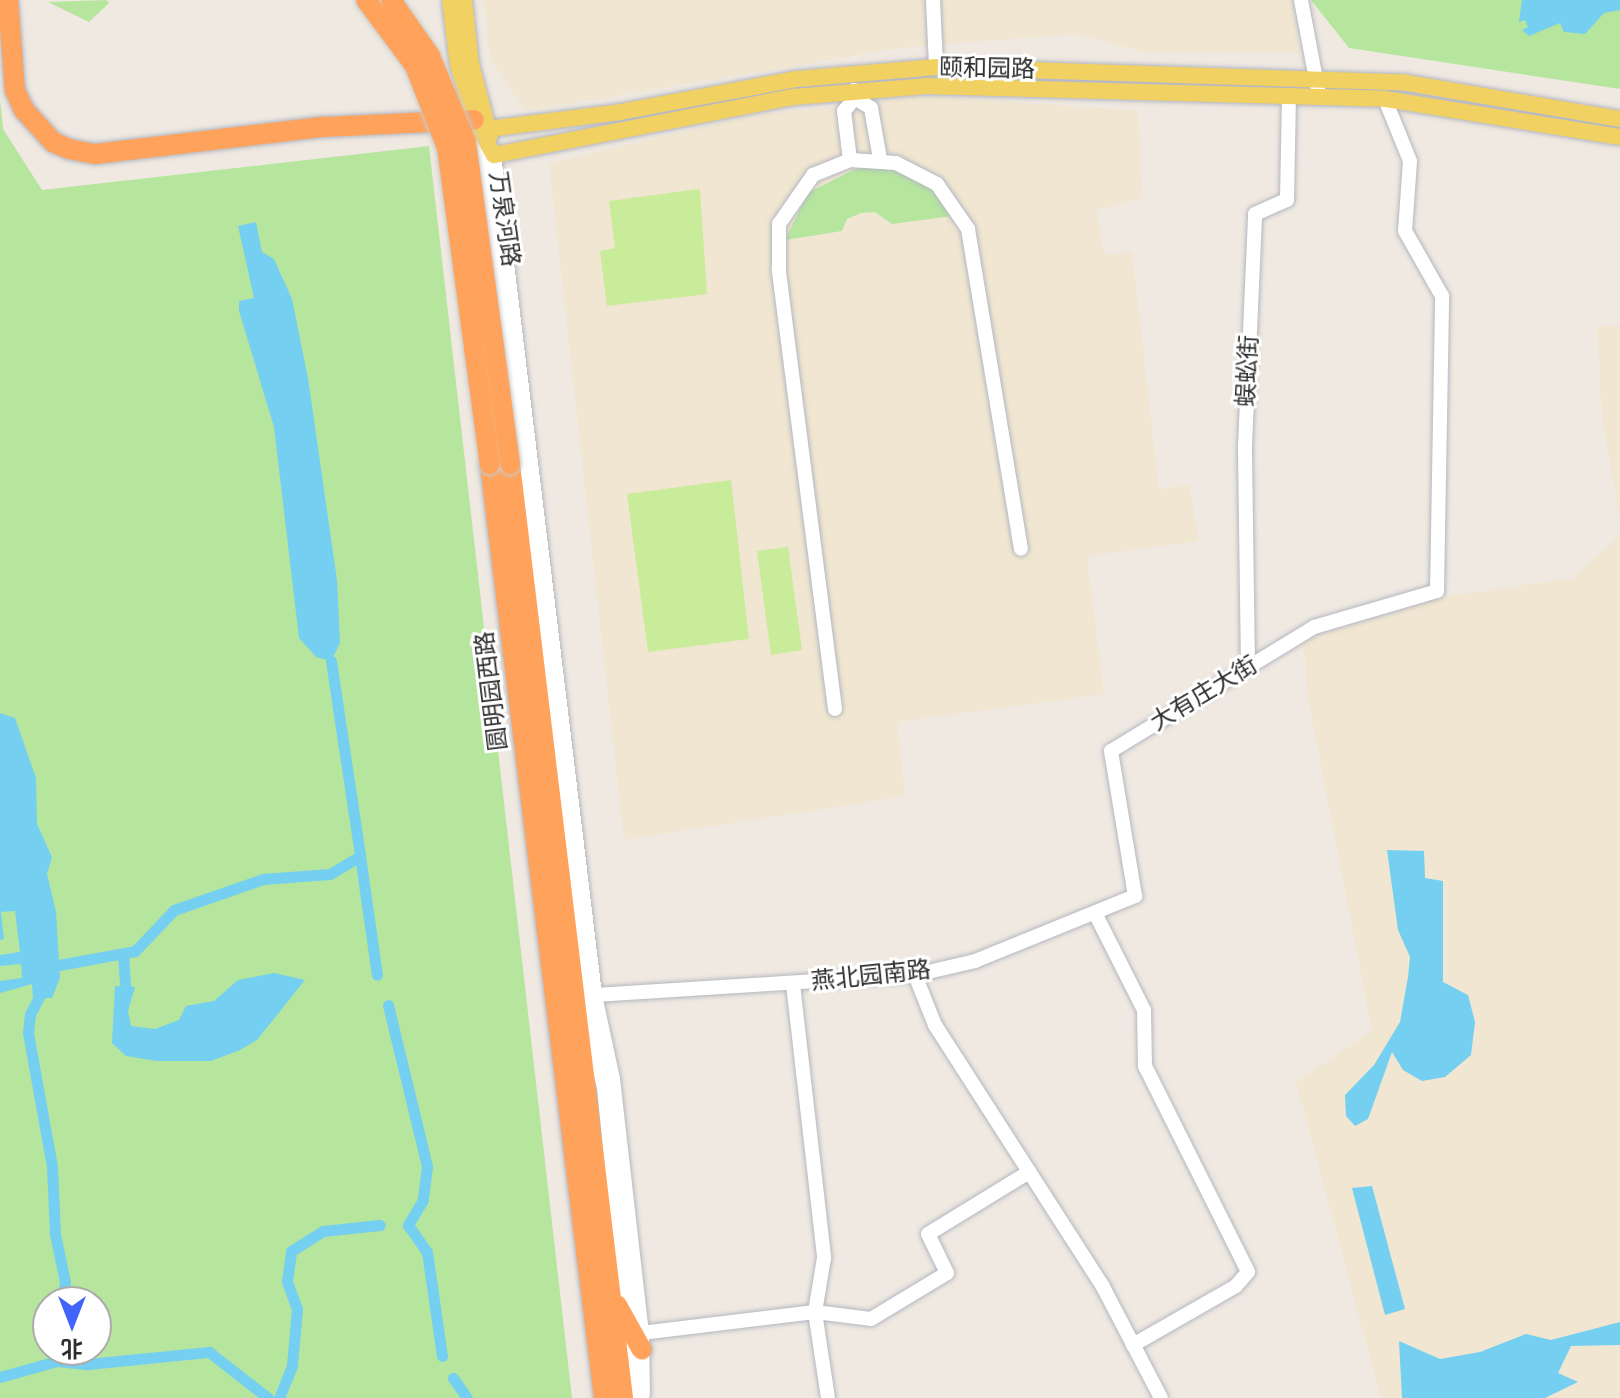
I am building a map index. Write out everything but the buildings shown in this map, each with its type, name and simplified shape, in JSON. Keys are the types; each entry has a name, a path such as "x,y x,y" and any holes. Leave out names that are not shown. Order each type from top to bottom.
{"highway":[{"path":"8,0 19,100 31,121 69,149 95,154 323,127 481,125"},
{"name":"圆明园西路","path":"366,0 415,66 447,148 500,464 623,1398"},
{"name":"万泉河路","path":"391,0 430,56 466,142 500,464"},
{"name":"圆明园西路","path":"500,464 604,1398"},
{"path":"610,1291 635,1336"}],"main road":[{"path":"450,0 458,65 494,155"},
{"path":"464,0 481,125"},
{"name":"颐和园路","path":"481,125 620,112 797,79 936,67 1407,83 1620,119"},
{"name":"颐和园路","path":"494,155 854,94 960,85 1385,99 1620,137"}],"street":[{"path":"933,0 936,67"},
{"path":"1301,0 1319,97"},
{"path":"850,160 844,111 854,94 871,108 880,159"},
{"name":"蜈蚣街","path":"1248,667 1245,446 1255,214 1287,200 1289,96"},
{"name":"大有庄大街","path":"1135,896 1111,751 1314,627 1437,591 1442,296 1405,231 1410,161 1385,99"},
{"path":"481,125 586,1009 604,1088 643,1398"},
{"path":"494,155 595,995 613,1079 635,1336 635,1398"},
{"path":"835,709 806,502 779,224 813,175 850,160 880,159 919,171 937,184 973,241 1021,549"},
{"name":"燕北园南路","path":"595,995 915,975 975,961 1135,896"},
{"path":"1095,913 1144,1010 1145,1066 1248,1272 1236,1286 1133,1345"},
{"path":"915,975 935,1025 1029,1172 1133,1345 1161,1398"},
{"path":"793,984 824,1258 815,1312 828,1398"},
{"path":"635,1336 815,1312 871,1319 947,1273 928,1234 1029,1172"}],"shaded area":[{"path":"484,0 1292,0 1300,53 1145,52 1075,34 900,48 525,111 490,58"},
{"path":"927,96 1138,111 1142,198 1097,210 1104,255 1132,252 1159,490 1189,484 1199,541 1087,556 1104,694 897,722 905,796 624,840 549,163 751,116"},
{"path":"1620,325 1620,521 1602,416 1597,326"},
{"path":"1620,535 1620,1398 1381,1398 1296,1082 1372,1031 1307,693 1304,640 1442,597 1574,578"}],"green space":[{"path":"106,0 109,3 89,22 48,2"},
{"path":"1311,0 1620,0 1620,89 1349,48"},
{"path":"0,99 3,129 42,190 429,146 572,1398 0,1398"},
{"path":"883,166 915,178 938,195 952,216 892,224 875,212 861,213 847,219 842,231 785,240 808,193 855,169"},
{"path":"700,189 707,294 607,306 600,251 615,248 609,201"},
{"path":"731,480 749,639 648,652 627,494"},
{"path":"788,547 802,650 771,655 757,551"}],"water":[{"path":"1522,0 1620,0 1620,10 1604,13 1585,34 1564,32 1560,23 1529,36 1522,30 1528,27 1525,20 1519,22"},
{"path":"256,222 262,252 274,259 292,299 308,378 337,580 340,643 331,661 316,657 299,638 274,427 239,311 239,301 254,298 238,226"},
{"path":"0,713 15,718 36,778 37,824 52,857 47,874 56,912 60,978 52,998 33,998 32,984 0,993 0,981 22,978 21,964 0,966 0,955 20,952 15,911 1,912 4,939 0,940"},
{"path":"1387,850 1424,851 1425,878 1443,881 1443,982 1468,995 1475,1022 1471,1055 1445,1077 1422,1081 1403,1070 1392,1052 1368,1119 1355,1126 1346,1116 1345,1095 1374,1065 1400,1022 1408,977 1410,957 1398,930"},
{"path":"274,973 305,980 257,1040 240,1050 211,1061 156,1061 126,1056 112,1043 115,986 135,987 128,1011 131,1026 155,1029 179,1020 186,1006 214,1001 238,980"},
{"path":"1372,1186 1405,1309 1385,1315 1352,1188"},
{"path":"1620,1322 1620,1345 1571,1346 1558,1373 1578,1382 1545,1398 1402,1398 1399,1341 1440,1359 1480,1352 1526,1334 1551,1340"}],"waterway":[{"path":"331,661 360,856"},
{"path":"48,967 135,951 174,910 263,879 330,874 360,856 377,975"},
{"path":"123,954 125,986"},
{"path":"44,987 30,1014 28,1033 52,1167 55,1234 64,1286"},
{"path":"388,1005 427,1166 423,1200 408,1225 427,1252 442,1356"},
{"path":"279,1398 292,1365 297,1309 287,1281 291,1251 323,1231 380,1225"},
{"path":"0,1377 57,1361 88,1364 209,1352 268,1398"},
{"path":"453,1378 467,1398"}]}
